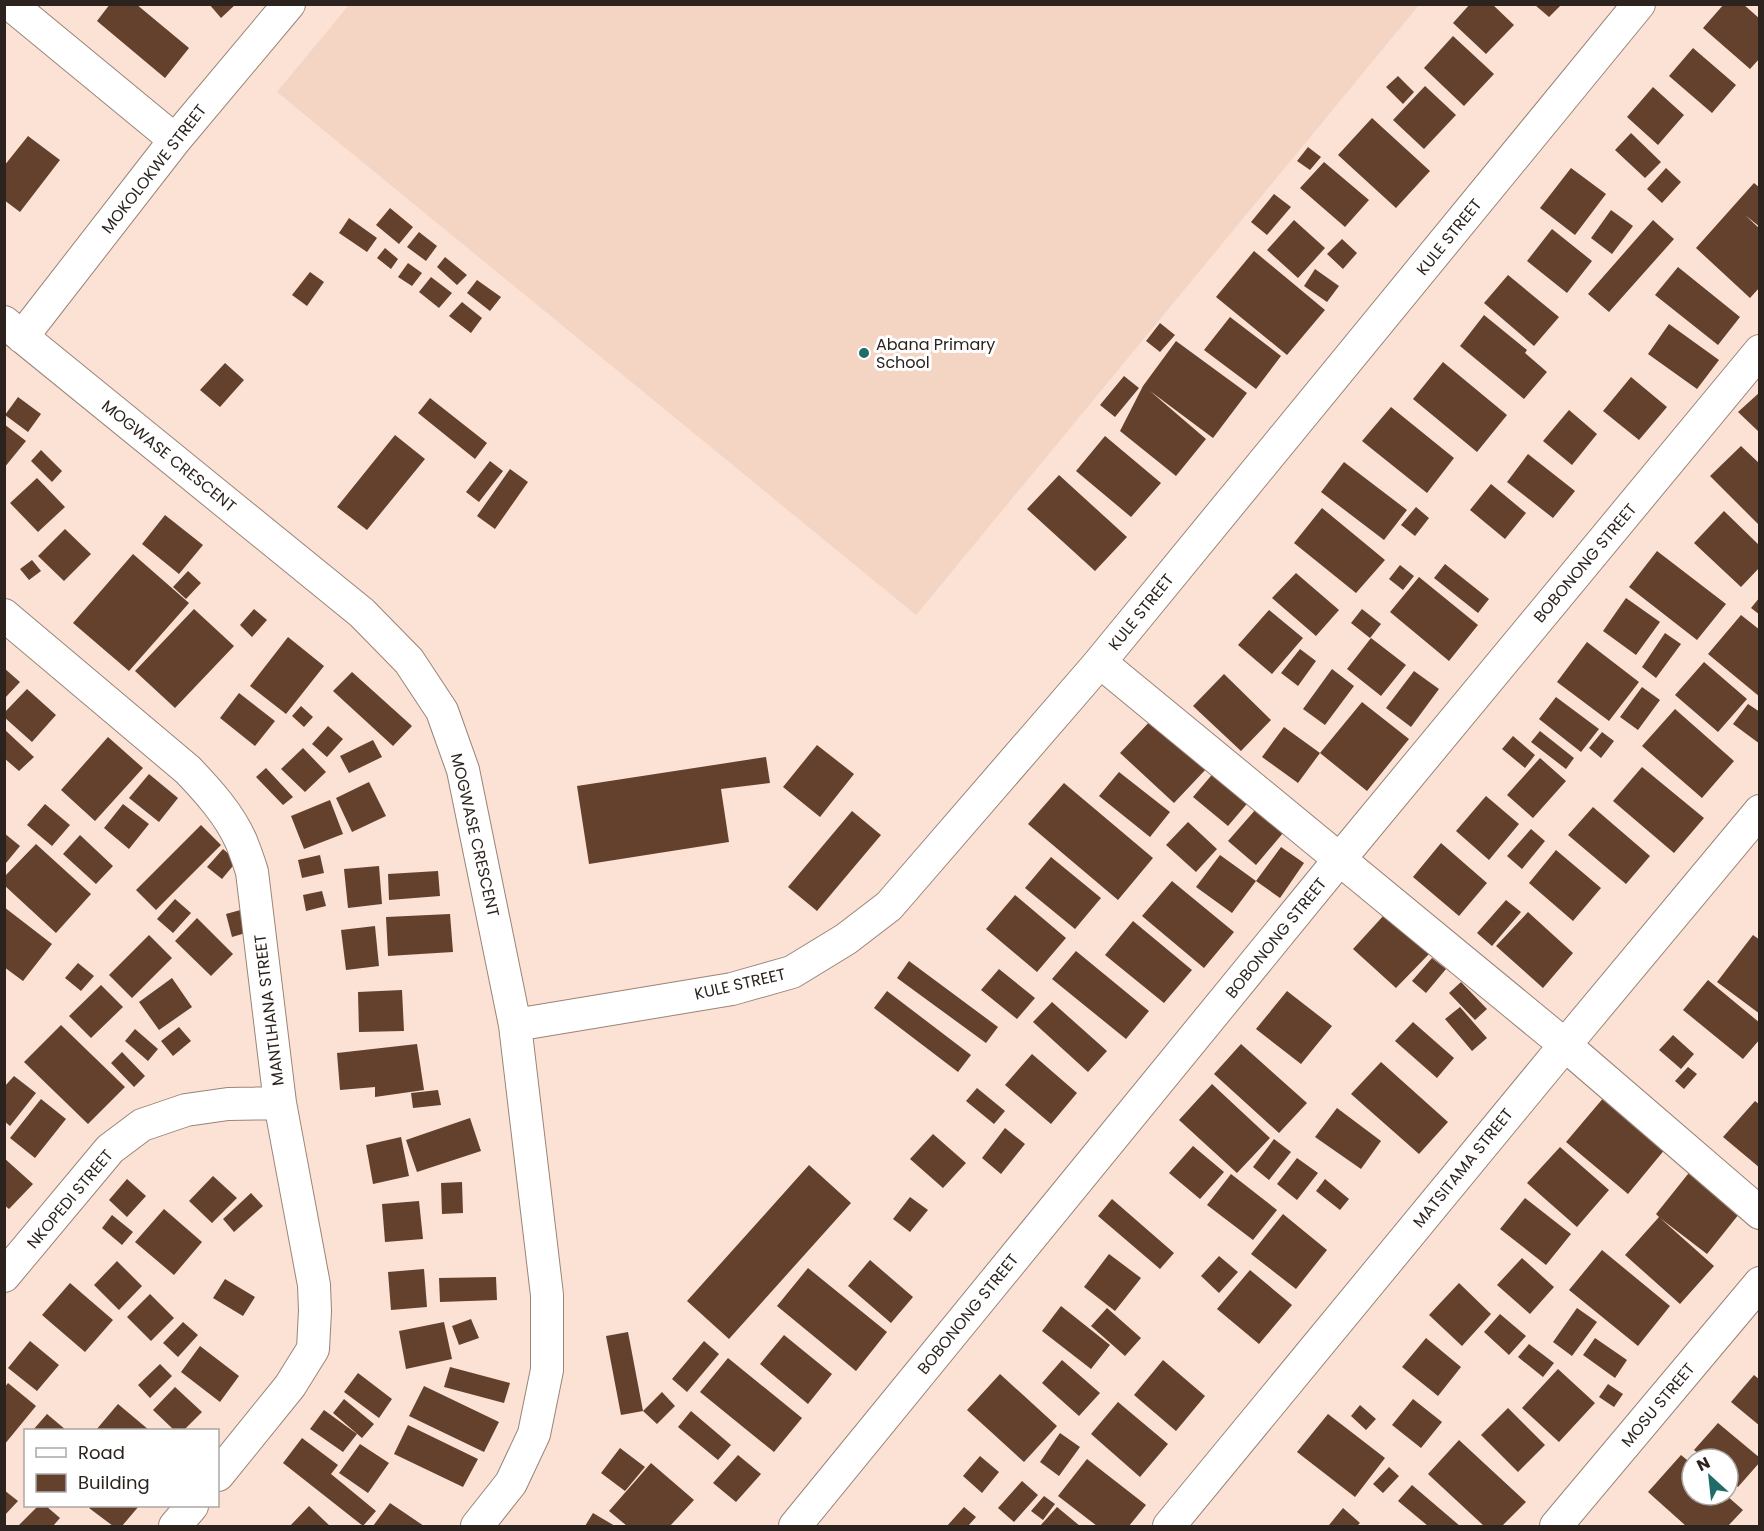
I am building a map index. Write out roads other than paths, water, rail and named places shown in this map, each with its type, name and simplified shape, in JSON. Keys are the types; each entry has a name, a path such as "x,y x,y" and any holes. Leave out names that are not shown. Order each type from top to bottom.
{"street":[{"path":"10,4 175,140"},
{"name":"MOKOLOKWE STREET","path":"13,330 289,4"},
{"name":"KULE STREET","path":"515,1025 732,989 792,972 846,939 889,906 1100,662 1639,4"},
{"name":"MOGWASE CRESCENT","path":"13,330 362,614 409,661 442,711 463,770 515,1025 547,1295 547,1370 534,1434 511,1483 477,1527"},
{"name":"BOBONONG STREET","path":"795,1527 1339,860 1760,351"},
{"name":"MANTLHANA STREET","path":"4,615 188,770 209,792 240,840 252,872 280,1103 314,1285 313,1349 290,1386 219,1473"},
{"path":"1100,662 1564,1045 1760,1213"},
{"name":"MATSITAMA STREET","path":"1169,1527 1564,1045 1760,812"},
{"name":"NKOPEDI STREET","path":"4,1276 110,1149 142,1125 186,1110 228,1104 280,1103"},
{"name":"MOSU STREET","path":"1556,1527 1760,1283"},
{"path":"175,1527 191,1507"}],"place":[{"name":"Abana Primary School","path":"864,353"}]}
